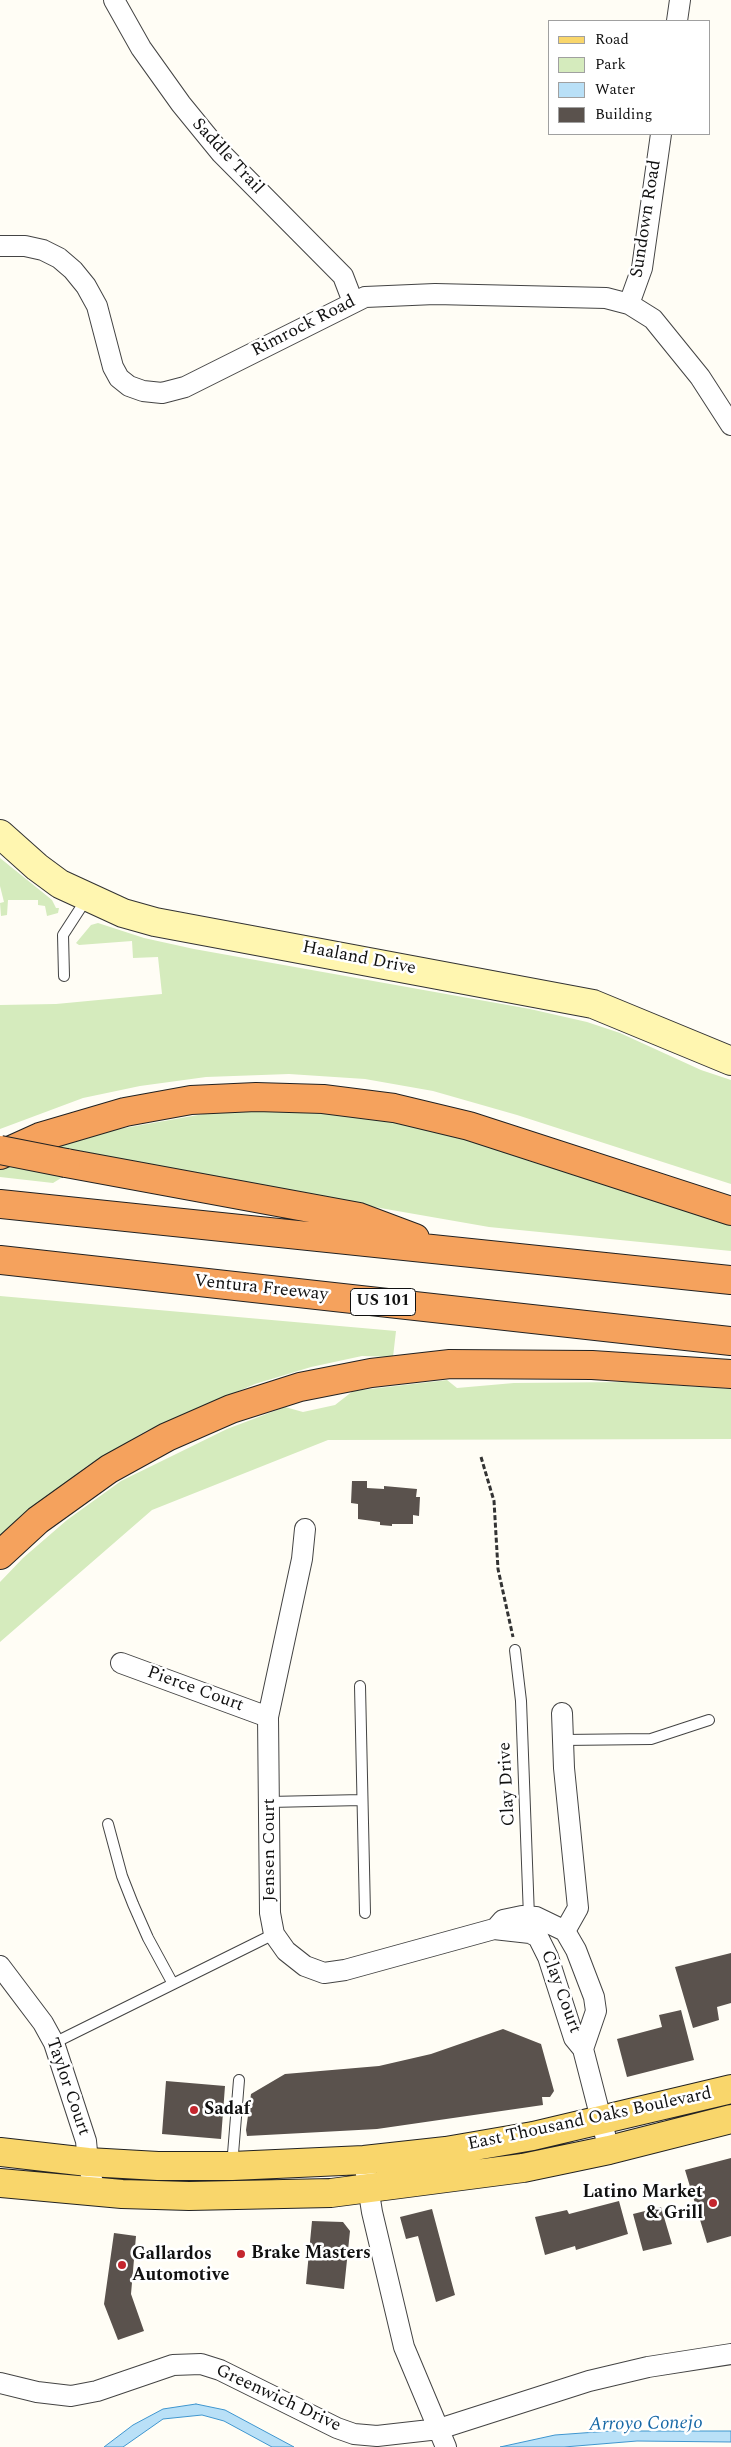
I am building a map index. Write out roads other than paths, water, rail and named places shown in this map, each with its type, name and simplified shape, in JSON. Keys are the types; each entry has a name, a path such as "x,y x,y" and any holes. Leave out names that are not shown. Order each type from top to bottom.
{"highway":[{"path":"0,1155 40,1137 125,1112 192,1100 256,1097 323,1099 394,1108 469,1126 731,1211"},
{"path":"0,1150 66,1164 359,1217 452,1252"},
{"path":"0,1204 731,1280"},
{"name":"Ventura Freeway","path":"0,1260 731,1341"},
{"path":"0,1266 34,1264"},
{"path":"0,1555 38,1520 101,1475 167,1437 230,1409 300,1387 371,1373 450,1364 592,1365 731,1374"}],"main road":[{"name":"East Thousand Oaks Boulevard","path":"0,2184 95,2192 232,2180 364,2160 446,2151 533,2136 731,2089"},
{"name":"East Thousand Oaks Boulevard","path":"0,2152 232,2180 369,2189 523,2168 609,2150 731,2120"}],"street":[{"name":"Saddle Trail","path":"114,0 141,48 180,104 222,153 343,276 353,302"},
{"path":"677,20 680,0"},
{"name":"Sundown Road","path":"630,304 642,268 661,135"},
{"name":"Rimrock Road","path":"0,246 25,246 43,250 59,258 73,270 86,286 97,306 113,368 119,378 129,386 143,391 162,393 185,387 365,297 387,294 435,294 606,298 630,304 654,319 700,377 731,425"},
{"name":"Haaland Drive","path":"0,834 37,868 60,884 123,913 155,922 594,1004 731,1062"},
{"name":"Jensen Court","path":"305,1529 302,1559 268,1717 270,1913 274,1934 286,1951 305,1966 324,1973 345,1970 494,1929"},
{"name":"Pierce Court","path":"121,1662 268,1717"},
{"name":"Clay Court","path":"562,1713 564,1768 578,1908 565,1931"},
{"name":"Clay Court","path":"494,1929 502,1920 529,1917 547,1920 565,1931 576,1950 594,1998 596,2010 583,2049"},
{"name":"Clay Court","path":"494,1929 530,1933 538,1937 543,1945 574,2038 583,2049 609,2150"},
{"name":"Taylor Court","path":"0,1966 43,2024 54,2043 86,2141 88,2162 95,2192"},
{"path":"364,2160 404,2347 442,2438"},
{"name":"Greenwich Drive","path":"0,2383 37,2392 71,2396 97,2391 173,2364 201,2364 220,2370 354,2434 442,2438 589,2381 648,2367 731,2354"}],"lane":[{"path":"64,976 63,935 87,898"},
{"name":"Clay Drive","path":"515,1650 521,1711 529,1917"},
{"path":"360,1686 365,1913"},
{"path":"563,1740 651,1739 709,1720"},
{"path":"269,1802 362,1800"},
{"path":"108,1824 122,1876 148,1938 173,1984"},
{"path":"54,2043 274,1934"},
{"path":"232,2180 239,2080"}],"water":[{"path":"196,2404 225,2410 294,2447 272,2447 224,2421 202,2415 163,2419 123,2447 104,2447 133,2425 163,2409"},
{"path":"610,2431 731,2431 731,2442 637,2441 564,2447 500,2447 555,2435"}],"place":[{"name":"Sadaf","path":"194,2110"},
{"name":"Latino Market & Grill","path":"713,2203"},
{"name":"Brake Masters","path":"241,2254"},
{"name":"Gallardos Automotive","path":"122,2265"}],"water label":[{"name":"Arroyo Conejo","path":"646,2425"}]}
